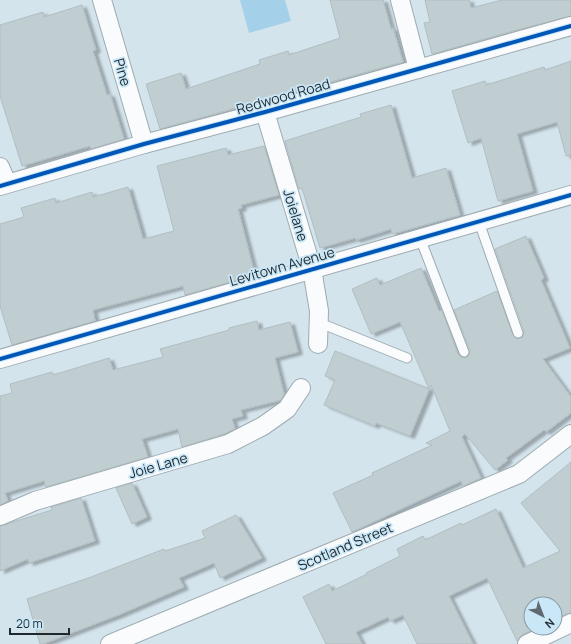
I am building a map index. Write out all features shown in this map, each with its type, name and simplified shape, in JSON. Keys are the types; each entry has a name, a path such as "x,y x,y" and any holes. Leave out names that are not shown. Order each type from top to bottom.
{"street":[{"name":"Pine","path":"102,0 144,144"},
{"path":"400,0 418,69"},
{"name":"Redwood Road","path":"2,179 144,144 264,112 571,26"},
{"name":"Joielane","path":"264,112 312,269 320,323 318,344"},
{"name":"Levitown Avenue","path":"0,359 571,195"},
{"name":"Joie Lane","path":"0,516 35,501 228,444 263,426 287,408 301,388"},
{"name":"Scotland Street","path":"110,644 519,474 571,434"},
{"path":"527,644 571,623"}],"lane":[{"path":"479,222 518,334"},
{"path":"420,238 464,352"},
{"path":"320,323 407,358"}],"shaded area":[{"path":"240,0 285,0 291,21 249,33"}],"building":[{"path":"330,0 383,0 391,29 393,28 403,62 160,129 146,84 181,73 186,89 260,64 259,60 288,51 289,55 340,38"},
{"path":"425,0 469,0 471,8 502,0 571,0 571,16 432,54 424,23 430,22"},
{"path":"82,5 96,50 93,51 107,95 110,94 124,139 91,149 90,146 22,166 0,96 0,25 43,12 44,17"},
{"path":"571,61 571,155 566,156 557,122 517,134 533,191 498,201 481,138 468,143 452,91 485,81 486,85 544,67 545,70"},
{"path":"391,105 412,178 446,168 460,215 392,234 391,229 356,240 355,238 320,248 302,188 299,189 285,141 361,117 360,114"},
{"path":"264,146 279,195 241,205 242,208 238,209 255,275 185,295 183,286 93,310 95,321 12,345 0,306 0,224 24,217 21,208 55,198 56,203 92,192 93,197 128,187 143,239 174,231 157,166 226,148 228,155"},
{"path":"526,236 544,278 541,280 570,348 543,359 571,397 571,413 546,432 544,430 506,458 508,460 495,470 465,434 462,437 481,478 463,486 461,481 352,532 333,493 373,475 372,473 432,445 426,443 450,431 431,385 410,436 376,423 375,426 324,405 335,380 325,376 335,351 429,389 400,322 371,334 352,289 377,278 380,285 421,268 439,311 442,310 458,354 461,357 466,358 469,355 470,350 454,310 497,291 513,335 517,339 523,337 524,331 495,249"},
{"path":"257,321 259,330 290,322 298,352 275,358 284,394 281,400 241,410 243,416 232,419 235,429 182,447 178,429 142,439 148,457 46,487 44,481 5,493 8,501 0,505 0,396 12,393 10,384 52,372 53,375 109,358 113,370 163,357 160,349"},
{"path":"571,462 571,613 563,616 563,596 523,596 523,634 517,641 487,578 449,596 473,644 417,644 403,615 390,621 388,617 356,632 362,644 326,644 303,597 329,584 332,591 367,574 366,573 400,556 397,549 423,536 425,540 496,509 523,568 560,551 521,503"},
{"path":"132,483 147,517 132,524 116,488"},
{"path":"81,498 95,541 29,563 28,559 0,571 0,526 52,510 51,507"},
{"path":"236,515 262,558 220,578 214,563 179,578 184,587 121,614 40,644 27,599 91,577 164,549 165,551 205,538 202,531"}],"cycle path":[{"path":"0,186 144,144 265,112 571,26"},
{"path":"0,359 571,195"}]}
